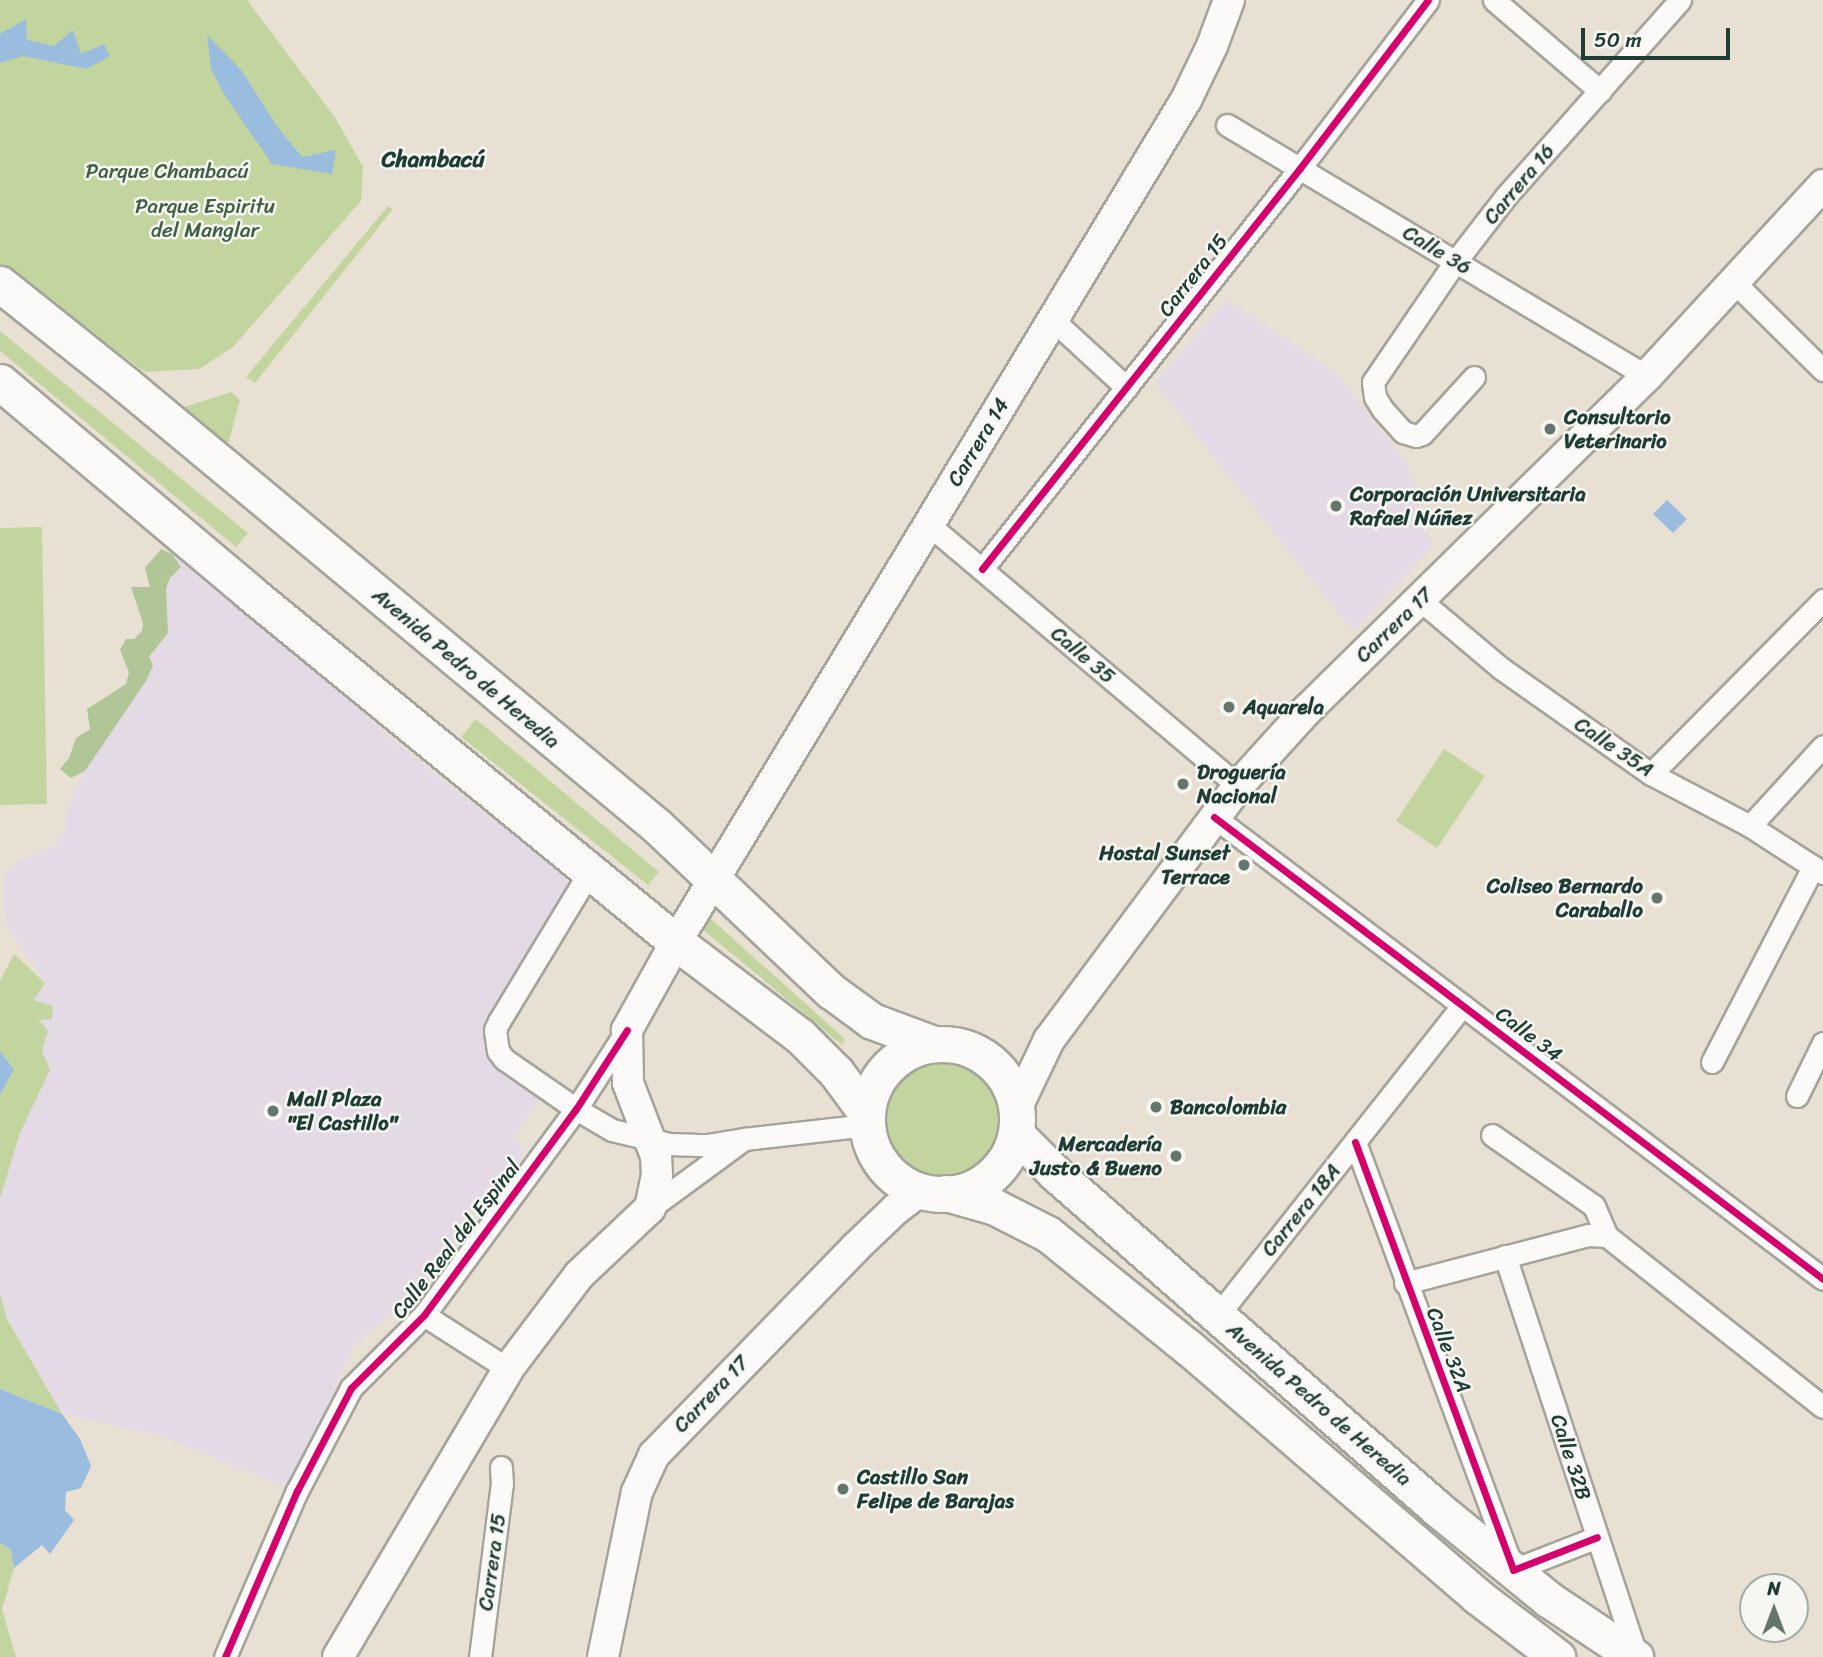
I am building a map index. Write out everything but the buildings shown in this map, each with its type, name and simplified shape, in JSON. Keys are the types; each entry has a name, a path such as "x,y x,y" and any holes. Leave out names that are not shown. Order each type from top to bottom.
{"highway":[{"name":"Avenida Pedro de Heredia","path":"0,284 124,383 583,764 715,879 852,1007 890,1029 934,1044"},
{"path":"0,382 249,592 676,943 818,1051 867,1119"},
{"path":"934,1044 956,1045 978,1053 997,1066 1010,1085 1016,1120 1004,1162 994,1173 972,1188 934,1192 901,1181 884,1166 873,1146 867,1119 871,1097 886,1069 916,1048 934,1044"},
{"name":"Avenida Pedro de Heredia","path":"1016,1120 1056,1174 1439,1510 1597,1634 1636,1657"},
{"name":"Avenida Pedro de Heredia","path":"934,1192 995,1207 1048,1234 1189,1348 1477,1596 1557,1657"}],"main road":[{"name":"Carrera 14","path":"715,879 1186,100 1212,46 1229,0"},
{"name":"Carrera 17","path":"1016,1120 1049,1040 1238,786 1306,710 1647,376 1823,185"},
{"name":"Calle Real del Espinal","path":"627,1030 715,879"},
{"path":"338,1657 508,1369 579,1276 649,1208 657,1175 652,1141 640,1120 628,1083 627,1030"},
{"name":"Carrera 17","path":"603,1657 636,1492 654,1455 896,1209 934,1192"}],"street":[{"name":"Carrera 15","path":"982,569 1300,168 1428,0"},
{"path":"1494,0 1600,91"},
{"name":"Carrera 16","path":"1474,377 1422,434 1416,436 1403,432 1384,410 1375,397 1373,382 1455,262 1506,196 1680,0"},
{"name":"Calle 36","path":"1227,125 1647,376"},
{"path":"1735,283 1823,370"},
{"path":"1053,320 1127,388"},
{"name":"Calle 35","path":"929,524 1238,786"},
{"name":"Calle 35A","path":"1420,600 1502,668 1651,774 1750,826 1818,870"},
{"path":"1651,774 1823,600"},
{"path":"1750,826 1823,746"},
{"name":"Calle 34","path":"1214,817 1823,1279"},
{"path":"1712,1062 1818,870"},
{"path":"590,871 495,1030 498,1051 504,1059 576,1110 612,1130 652,1141 689,1145 867,1119"},
{"name":"Carrera 18A","path":"1217,1315 1462,1006"},
{"name":"Calle Real del Espinal","path":"225,1657 297,1491 351,1388 424,1315 576,1110 627,1030"},
{"path":"1797,1096 1823,1043"},
{"path":"1492,1135 1594,1206 1607,1236 1823,1407"},
{"path":"649,1208 744,1139"},
{"name":"Calle 32A","path":"1354,1142 1513,1570"},
{"path":"1405,1283 1588,1235 1607,1236"},
{"name":"Calle 32B","path":"1505,1256 1636,1657"},
{"path":"424,1315 508,1369"},
{"name":"Carrera 15","path":"480,1657 502,1483 501,1467"},
{"path":"1513,1570 1597,1537"}],"shaded area":[{"name":"Corporación Universitaria Rafael Núñez","path":"1226,300 1334,371 1407,464 1432,547 1353,632 1154,383"},
{"path":"183,542 254,605 270,634 284,637 339,684 374,724 443,781 561,871 567,884 567,890 486,1031 542,1095 514,1138 521,1146 522,1158 502,1184 494,1190 489,1189 462,1221 462,1232 417,1293 354,1345 289,1489 161,1436 62,1414 7,1319 0,1293 0,1198 42,1051 33,1000 45,983 5,924 3,874 17,861 53,847 66,829 66,812 73,793 92,758 122,714 149,657 167,633 166,588 169,578 181,568 172,554"}],"green space":[{"name":"Parque Chambacú","path":"0,0 247,0 336,119 363,167 361,201 233,347 199,369 145,372 0,265"},
{"path":"388,206 393,209 255,383 246,377"},
{"path":"0,331 248,533 236,547 0,351"},
{"path":"231,392 240,400 228,445 181,408"},
{"path":"42,527 47,804 0,805 0,528"},
{"path":"161,549 172,554 181,567 170,578 166,588 168,633 149,657 153,666 146,681 85,771 71,778 60,769 69,758 76,738 90,729 87,709 126,684 129,672 120,650 126,639 134,639 142,631 143,623 131,587 150,587 145,568"},
{"path":"476,719 659,872 648,885 461,737"},
{"path":"1444,749 1485,776 1437,848 1396,821"},
{"path":"710,918 845,1039 842,1045 702,929"},
{"path":"14,954 45,983 34,1000 53,1006 52,1019 39,1020 48,1031 42,1051 50,1070 20,1133 0,1198 0,1095 14,1069 0,1051 0,981"},
{"path":"943,1061 966,1066 985,1079 998,1098 1003,1121 998,1144 985,1163 966,1176 943,1181 920,1176 901,1163 888,1144 883,1121 888,1098 901,1079 920,1066"},
{"path":"0,1293 7,1319 62,1414 0,1389"},
{"path":"0,1543 11,1550 14,1568 2,1609 16,1657 0,1657"}],"water":[{"path":"26,19 27,40 54,46 73,30 81,54 104,44 110,56 87,69 23,56 0,63 0,34"},
{"path":"207,35 242,71 276,125 302,157 336,150 332,174 272,164 224,94 211,69"},
{"path":"1667,500 1687,519 1673,533 1653,514"},
{"path":"0,1051 14,1069 0,1095"},
{"path":"0,1389 62,1414 80,1439 91,1466 81,1488 66,1492 65,1510 74,1520 50,1554 42,1545 14,1568 11,1550 0,1543"}],"cycle path":[{"path":"982,569 1300,168 1428,0"},
{"path":"1214,817 1823,1279"},
{"path":"225,1657 297,1491 351,1388 424,1315 576,1109 627,1030"},
{"path":"1355,1142 1513,1570 1597,1537"}],"place":[{"name":"Consultorio Veterinario","path":"1550,429"},
{"name":"Corporación Universitaria Rafael Núñez","path":"1336,506"},
{"name":"Aquarela","path":"1229,707"},
{"name":"Droguería Nacional","path":"1183,784"},
{"name":"Hostal Sunset Terrace","path":"1244,865"},
{"name":"Coliseo Bernardo Caraballo","path":"1657,898"},
{"name":"Bancolombia","path":"1156,1107"},
{"name":"Mall Plaza \"El Castillo\"","path":"273,1111"},
{"name":"Mercadería Justo & Bueno","path":"1176,1156"},
{"name":"Castillo San Felipe de Barajas","path":"843,1489"}],"district":[{"name":"Chambacú","path":"433,160"}],"park label":[{"name":"Parque Espiritu del Manglar","path":"205,218"}]}
